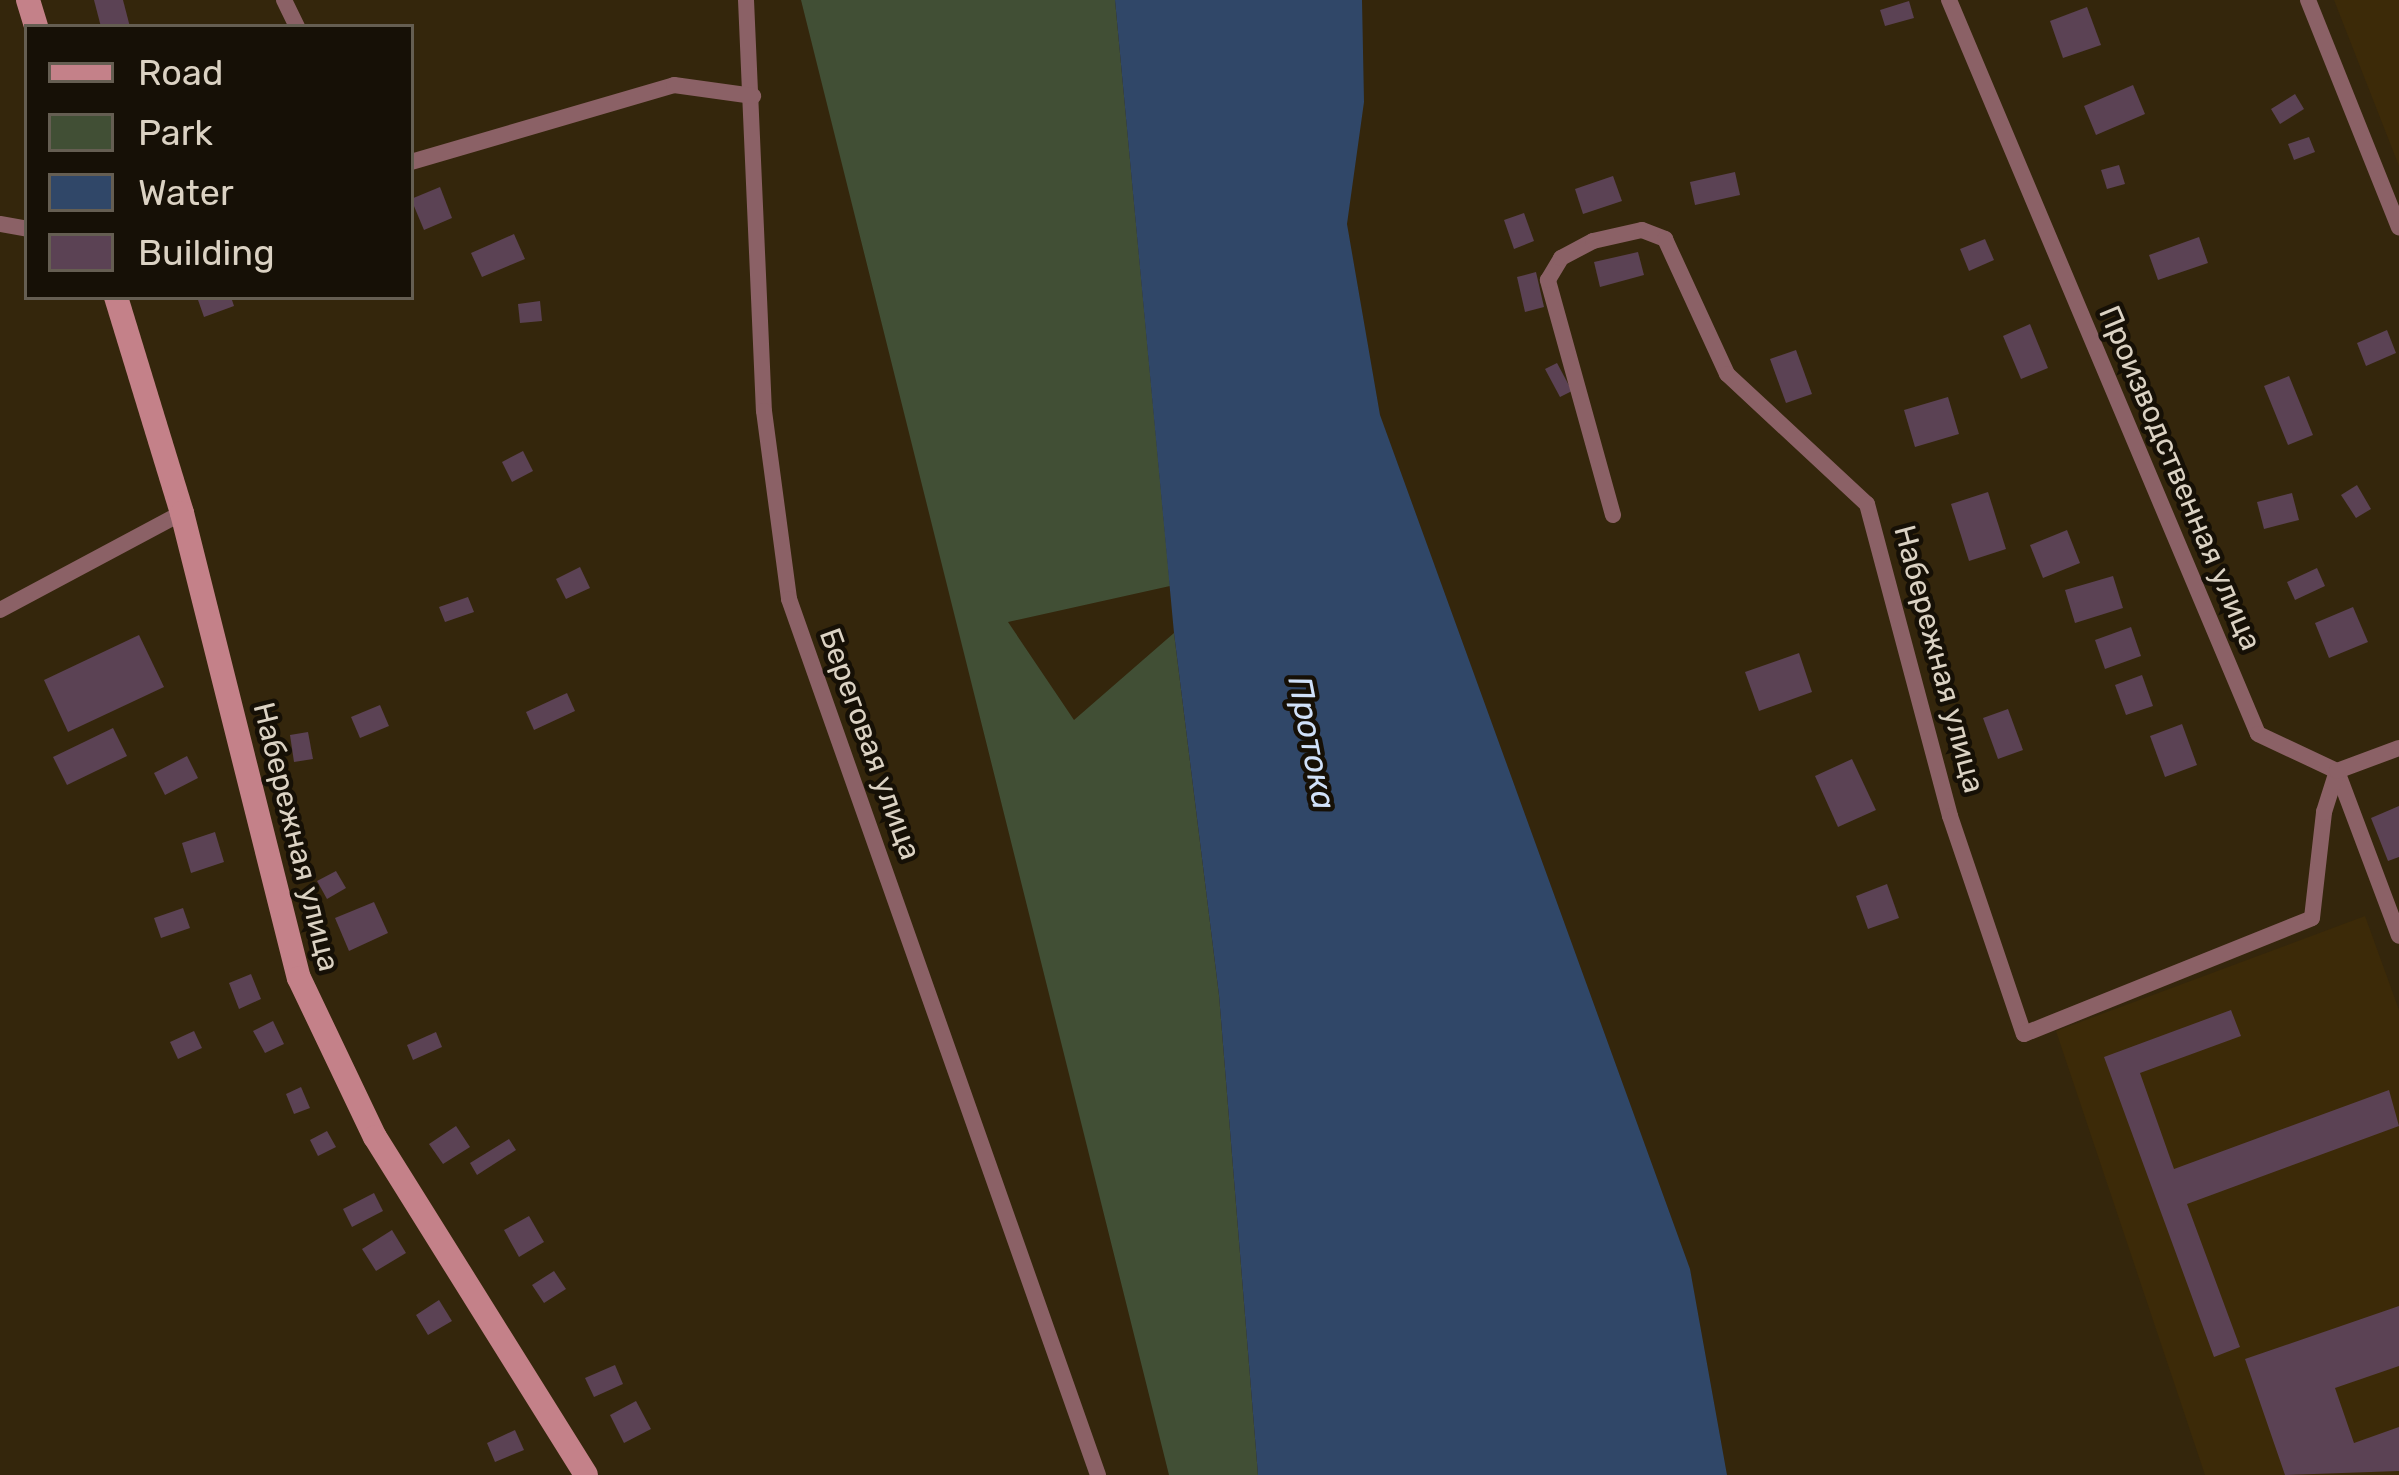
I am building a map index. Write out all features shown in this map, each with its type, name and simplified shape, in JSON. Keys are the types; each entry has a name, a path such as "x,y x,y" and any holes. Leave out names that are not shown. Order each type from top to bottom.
{"street":[{"name":"Береговая улица","path":"746,0 764,411 789,599 1098,1475"},
{"name":"Производственная улица","path":"1949,0 2258,734 2337,771"},
{"path":"2308,0 2399,228"},
{"path":"414,161 674,85 753,96"},
{"name":"Набережная улица","path":"1613,515 1548,280 1561,258 1593,241 1642,230 1665,239 1727,374 1867,503 1950,816 2024,1034 2312,918 2337,771"},
{"name":"Набережная улица","path":"117,300 182,513 299,978 375,1137 586,1475"},
{"path":"0,610 182,513"},
{"path":"2399,748 2337,771 2399,936"}],"shaded area":[{"path":"2334,0 2399,0 2399,166"},
{"path":"2365,916 2399,1010 2399,1475 2205,1475 2056,1031"}],"green space":[{"path":"801,0 1115,0 1170,586 1008,622 1074,720 1174,633 1219,995 1258,1475 1169,1475"}],"water":[{"name":"Протока","path":"1115,0 1362,0 1364,102 1347,224 1380,415 1690,1269 1727,1475 1258,1475 1219,995 1174,633"}],"building":[{"path":"94,0 123,0 129,24 100,24"},
{"path":"1909,1 1914,18 1885,26 1880,10"},
{"path":"2087,7 2101,45 2063,58 2050,21"},
{"path":"2133,85 2145,114 2096,135 2084,106"},
{"path":"2295,94 2304,109 2280,124 2271,109"},
{"path":"2309,137 2315,152 2294,160 2288,144"},
{"path":"2119,165 2125,184 2107,189 2101,170"},
{"path":"1735,172 1740,195 1695,205 1690,182"},
{"path":"1613,176 1622,201 1583,214 1575,189"},
{"path":"440,187 452,218 424,230 414,198"},
{"path":"1524,213 1534,241 1514,249 1504,220"},
{"path":"514,234 525,259 482,277 471,253"},
{"path":"2199,237 2208,263 2158,280 2149,255"},
{"path":"1985,239 1994,260 1969,271 1960,249"},
{"path":"1638,252 1644,275 1600,287 1594,262"},
{"path":"1536,272 1544,307 1525,312 1517,277"},
{"path":"198,300 232,300 234,306 204,317"},
{"path":"540,301 542,321 520,323 518,304"},
{"path":"2030,324 2048,368 2021,379 2003,336"},
{"path":"2387,330 2396,353 2366,366 2357,343"},
{"path":"1796,350 1812,394 1786,403 1770,359"},
{"path":"1557,363 1572,391 1560,397 1545,369"},
{"path":"2289,376 2313,435 2288,445 2264,386"},
{"path":"1948,397 1959,434 1915,447 1904,410"},
{"path":"523,451 533,471 512,482 502,462"},
{"path":"2357,485 2371,509 2356,518 2341,495"},
{"path":"1988,492 2006,549 1969,561 1951,504"},
{"path":"2292,493 2299,520 2264,529 2257,502"},
{"path":"2067,530 2080,563 2043,578 2030,545"},
{"path":"580,567 590,588 566,599 556,579"},
{"path":"2317,568 2325,586 2295,600 2287,582"},
{"path":"2113,576 2123,608 2075,623 2065,590"},
{"path":"468,597 474,612 445,622 439,607"},
{"path":"2353,607 2368,642 2329,658 2315,623"},
{"path":"2131,627 2141,656 2105,669 2095,640"},
{"path":"139,635 164,687 68,732 44,680"},
{"path":"1799,653 1812,692 1759,711 1745,672"},
{"path":"2142,675 2153,706 2126,715 2115,685"},
{"path":"567,693 575,711 534,730 526,712"},
{"path":"380,705 389,726 360,738 351,717"},
{"path":"2008,709 2023,750 1998,759 1983,718"},
{"path":"2182,724 2197,765 2165,777 2150,736"},
{"path":"113,728 127,756 67,785 53,757"},
{"path":"308,732 313,759 294,762 290,735"},
{"path":"187,756 198,778 165,795 154,773"},
{"path":"1852,759 1876,810 1838,827 1815,776"},
{"path":"2399,806 2399,857 2388,861 2371,818"},
{"path":"215,832 224,862 191,873 182,843"},
{"path":"336,871 346,888 327,899 317,881"},
{"path":"1887,884 1899,918 1868,929 1856,896"},
{"path":"374,902 388,933 349,951 335,918"},
{"path":"183,908 190,928 161,938 154,918"},
{"path":"251,974 261,999 239,1009 229,983"},
{"path":"2231,1010 2241,1036 2140,1073 2174,1169 2389,1090 2399,1126 2187,1204 2240,1347 2214,1357 2104,1057"},
{"path":"273,1021 284,1044 265,1053 253,1031"},
{"path":"194,1031 202,1048 178,1059 170,1042"},
{"path":"436,1032 442,1047 413,1060 407,1045"},
{"path":"301,1087 310,1108 294,1114 286,1094"},
{"path":"456,1126 470,1147 443,1164 429,1144"},
{"path":"327,1131 336,1147 318,1156 310,1140"},
{"path":"509,1139 516,1150 477,1175 470,1163"},
{"path":"374,1193 383,1211 352,1227 343,1209"},
{"path":"529,1216 544,1242 519,1257 504,1230"},
{"path":"392,1230 406,1253 376,1271 362,1249"},
{"path":"554,1271 566,1289 544,1303 532,1285"},
{"path":"439,1300 452,1321 428,1335 416,1315"},
{"path":"2399,1306 2399,1366 2335,1388 2354,1443 2399,1427 2399,1471 2285,1475 2245,1359"},
{"path":"615,1365 623,1384 594,1397 585,1378"},
{"path":"636,1401 651,1429 624,1443 610,1415"},
{"path":"515,1430 524,1450 495,1462 487,1443"}]}
